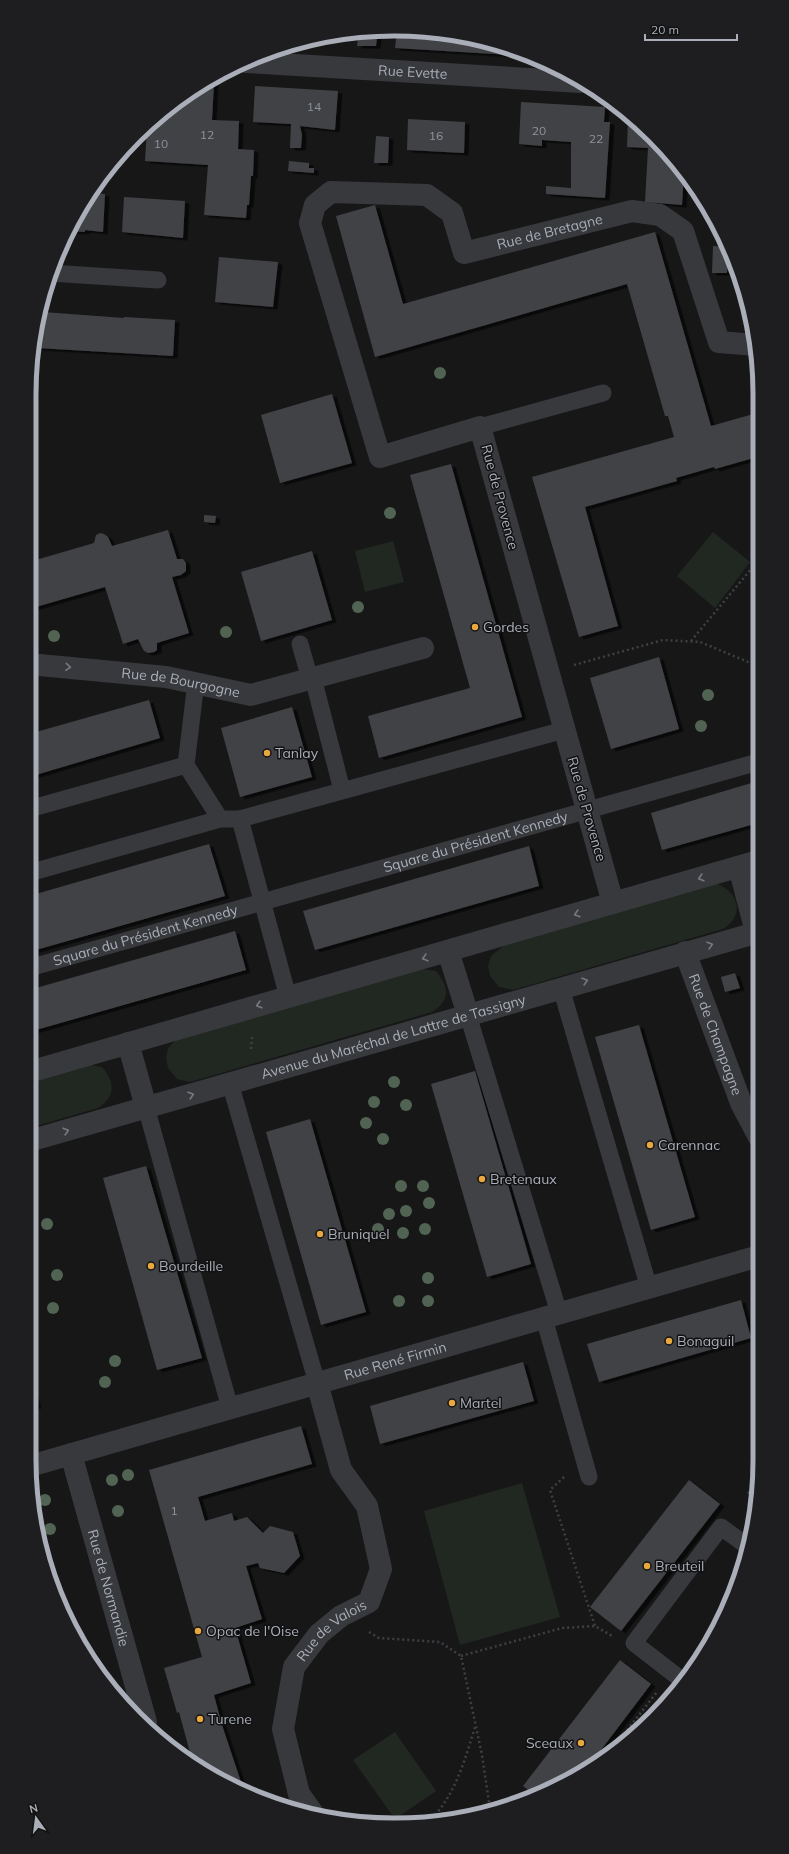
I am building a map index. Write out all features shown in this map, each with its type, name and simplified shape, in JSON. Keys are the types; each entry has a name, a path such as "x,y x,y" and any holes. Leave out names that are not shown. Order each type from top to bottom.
{"street":[{"name":"Rue Evette","path":"258,63 569,81"},
{"name":"Rue de Bretagne","path":"310,223 316,205 331,192 427,195 452,213 464,254 632,211 660,215 683,231 719,342 749,344"},
{"name":"Rue de Provence","path":"310,223 380,457 480,427 613,904"},
{"name":"Rue de Bourgogne","path":"36,665 166,676 251,695 423,648"},
{"path":"36,1070 749,864 753,898"},
{"name":"Avenue du Maréchal de Lattre de Tassigny","path":"36,1139 753,933"},
{"path":"448,951 468,1015"},
{"name":"Rue de Champagne","path":"686,952 741,1103 753,1126"},
{"path":"128,1043 146,1108"},
{"name":"Rue René Firmin","path":"36,1464 753,1258"},
{"name":"Rue de Valois","path":"309,1808 299,1794 283,1729 294,1667 319,1634 341,1616 369,1602 381,1569 367,1506 341,1470 317,1383"},
{"name":"Rue de Normandie","path":"71,1454 144,1716"}],"lane":[{"path":"57,273 158,280"},
{"path":"480,427 603,393"},
{"path":"300,644 312,678 342,790"},
{"path":"196,682 186,765 220,819"},
{"path":"36,872 220,819 240,819 564,730"},
{"name":"Square du Président Kennedy","path":"36,966 261,901 753,763"},
{"path":"36,807 186,765"},
{"path":"240,819 288,997"},
{"path":"561,988 649,1288"},
{"path":"468,1015 552,1316 583,1459 589,1477"},
{"path":"230,1084 317,1383"},
{"path":"146,1108 230,1408"},
{"path":"678,1677 634,1643 721,1527 743,1542"}],"path":[{"path":"691,642 752,568"},
{"path":"548,672 663,640 700,642 753,664"},
{"path":"252,1007 254,1016 250,1065 254,1076"},
{"path":"583,1459 550,1490 595,1626"},
{"path":"341,1616 379,1638 440,1642 461,1656 489,1805"},
{"path":"461,1656 562,1628 595,1626 618,1640"},
{"path":"627,1733 678,1677"},
{"path":"435,1816 439,1812 463,1767 475,1726"}],"shaded area":[{"path":"713,532 750,562 715,608 677,576"},
{"path":"393,541 404,582 365,592 355,551"},
{"path":"718,884 731,893 737,905 734,918 730,924 723,929 513,990 499,987 490,976 488,966 491,956 506,944 707,885"},
{"path":"417,968 436,971 444,982 446,993 445,998 442,1003 432,1012 190,1082 177,1079 168,1068 166,1058 168,1048 176,1040"},
{"path":"83,1064 102,1067 109,1078 112,1089 108,1099 98,1108 36,1126 36,1078"},
{"path":"522,1483 560,1617 460,1645 424,1511"},
{"path":"395,1732 436,1791 394,1818 353,1760"}],"building":[{"path":"396,36 418,37 464,43 510,55 395,48"},
{"path":"377,37 376,46 357,46 358,38"},
{"path":"214,85 212,120 239,121 238,149 254,150 253,176 251,176 249,205 247,205 246,218 204,215 208,165 145,161 147,136 176,110"},
{"path":"255,86 338,91 335,130 300,126 302,135 301,148 290,148 291,124 253,122"},
{"path":"521,102 605,107 604,122 610,122 605,198 546,194 546,186 571,188 571,142 542,140 542,146 519,144"},
{"path":"408,119 465,122 464,153 407,150"},
{"path":"628,122 664,158 683,182 682,205 645,202 648,148 627,147"},
{"path":"376,136 389,137 388,163 374,163"},
{"path":"289,161 309,163 309,168 314,168 314,173 288,171"},
{"path":"97,193 105,194 103,232 85,230 85,232 75,231"},
{"path":"124,197 185,201 183,238 122,232"},
{"path":"375,205 403,304 655,232 711,426 753,414 753,458 676,478 677,481 585,507 618,626 579,637 532,477 674,437 668,416 665,416 627,284 375,357 336,216"},
{"path":"713,246 721,247 728,262 727,273 712,273"},
{"path":"219,257 278,262 273,307 215,302"},
{"path":"46,312 175,320 173,356 39,348"},
{"path":"332,394 352,463 280,483 261,415"},
{"name":"Gordes","path":"451,464 522,717 379,758 368,716 470,688 410,475"},
{"path":"204,515 216,516 215,523 204,522"},
{"path":"168,530 177,559 183,559 186,563 186,571 181,575 172,577 189,633 157,643 157,650 148,653 144,651 138,639 123,644 105,587 36,607 36,560 94,543 96,535 100,533 108,537 112,546"},
{"path":"312,551 332,620 261,641 241,572"},
{"path":"659,657 679,729 611,749 590,678"},
{"path":"149,700 160,738 36,775 36,732"},
{"name":"Tanlay","path":"292,707 312,777 240,797 221,728"},
{"path":"753,782 753,824 662,850 651,813"},
{"path":"209,844 225,896 36,950 36,894"},
{"path":"529,846 539,886 315,950 303,911"},
{"path":"235,931 246,970 36,1030 36,988"},
{"path":"735,973 740,988 725,992 721,977"},
{"name":"Carennac","path":"639,1025 695,1217 651,1230 595,1037"},
{"name":"Bretenaux","path":"475,1071 531,1264 487,1277 431,1084"},
{"name":"Bruniquel","path":"310,1119 366,1312 321,1325 266,1132"},
{"name":"Bourdeille","path":"146,1166 202,1358 157,1370 103,1178"},
{"name":"Bonaguil","path":"741,1300 751,1338 599,1382 587,1344"},
{"name":"Martel","path":"523,1362 534,1401 380,1444 370,1406"},
{"path":"301,1426 312,1464 198,1497 205,1521 232,1513 234,1521 247,1517 263,1533 270,1526 293,1532 300,1556 284,1573 260,1568 258,1563 246,1566 262,1619 235,1628 251,1683 214,1695 222,1725 242,1784 215,1770 191,1755 179,1712 177,1713 164,1668 202,1657 149,1470"},
{"name":"Breuteil","path":"689,1480 720,1504 621,1631 590,1607"},
{"path":"752,1487 751,1496 747,1493"},
{"name":"Sceaux","path":"620,1660 651,1684 596,1757 574,1770 532,1791 530,1792 523,1786"}],"place":[{"name":"Gordes","path":"475,627"},
{"name":"Tanlay","path":"267,753"},
{"name":"Carennac","path":"650,1145"},
{"name":"Bretenaux","path":"482,1179"},
{"name":"Bruniquel","path":"320,1234"},
{"name":"Bourdeille","path":"151,1266"},
{"name":"Bonaguil","path":"669,1341"},
{"name":"Martel","path":"452,1403"},
{"name":"Breuteil","path":"647,1566"},
{"name":"Opac de l'Oise","path":"198,1631"},
{"name":"Turene","path":"200,1719"},
{"name":"Sceaux","path":"581,1743"}]}
